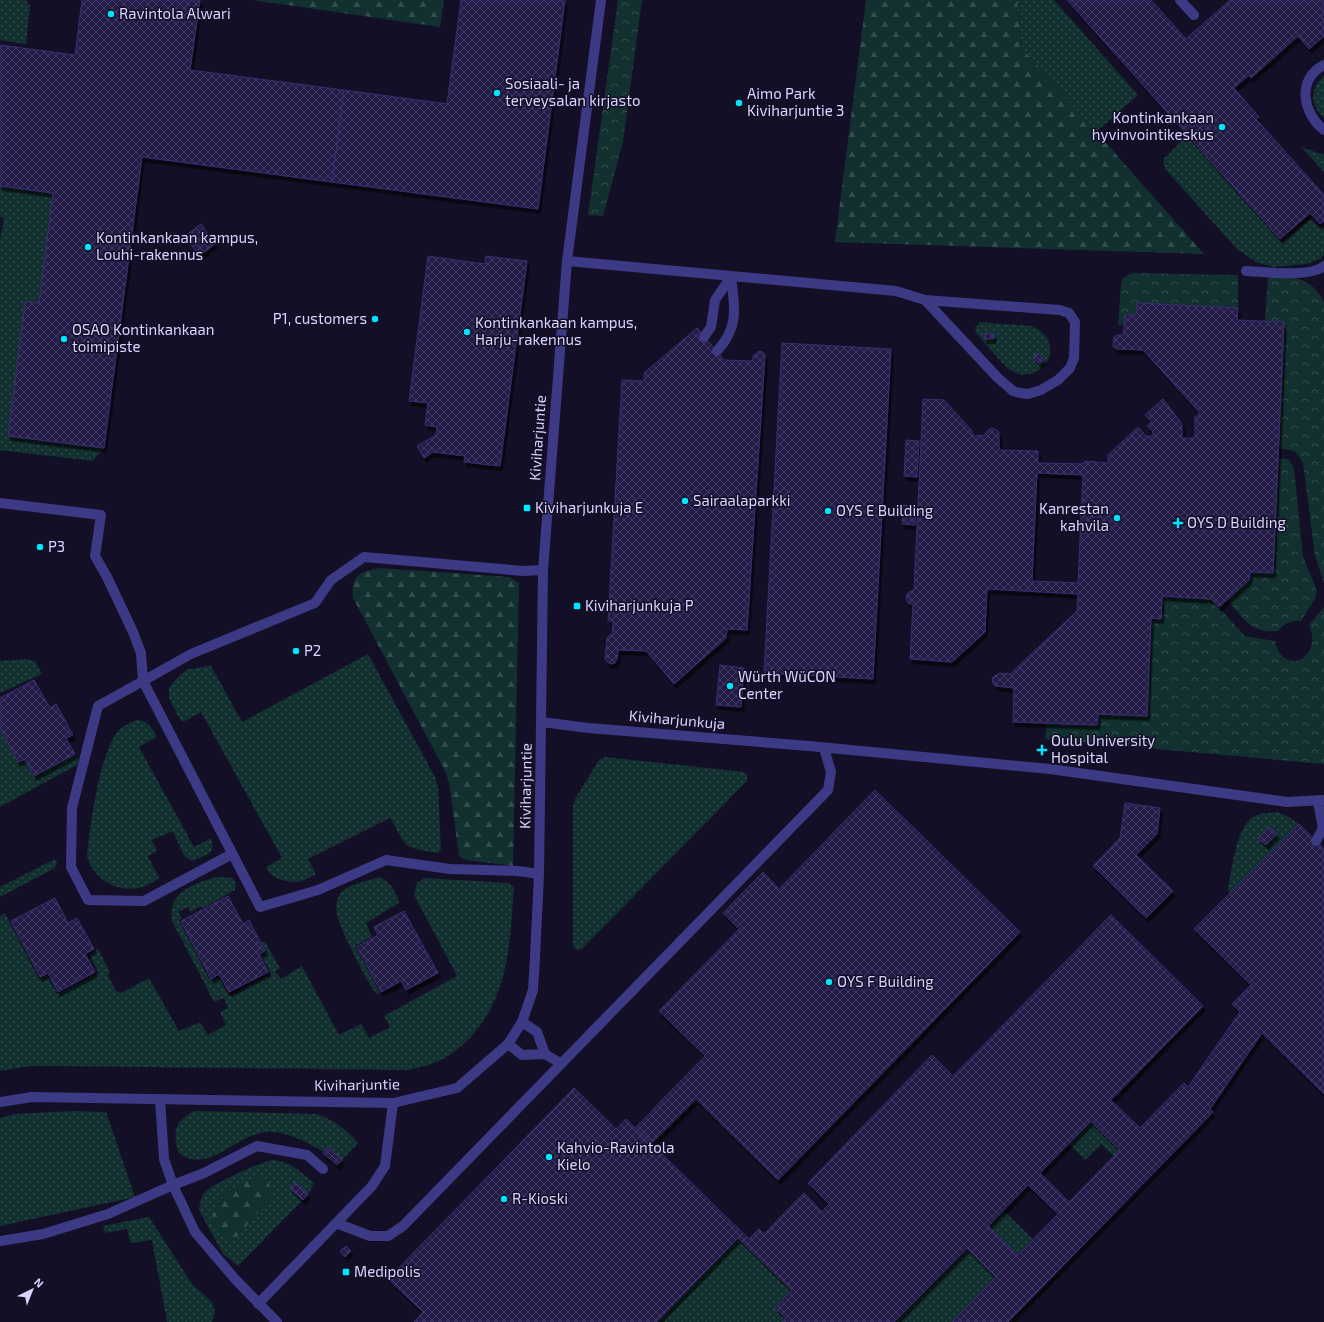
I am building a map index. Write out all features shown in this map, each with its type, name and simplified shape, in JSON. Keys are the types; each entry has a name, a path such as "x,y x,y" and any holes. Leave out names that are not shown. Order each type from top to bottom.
{"street":[{"name":"Kiviharjuntie","path":"0,1102 32,1097 393,1103 457,1088 508,1044 522,1022 533,990 539,874 543,570 566,261 601,0"},
{"path":"1180,0 1194,15"},
{"path":"1324,65 1313,74 1304,92 1306,104 1317,124 1324,130"},
{"path":"566,261 896,291 925,300 1035,308 1065,312 1073,317 1075,322 1074,358 1070,368 1041,390 1028,394 1013,391 998,378 925,300"},
{"path":"1246,271 1304,272 1319,271 1324,266"},
{"path":"704,337 711,327 715,300 731,277"},
{"path":"717,351 730,334 733,324 734,301 731,277"},
{"path":"0,503 101,516 95,556 107,577 133,632 141,653 143,681 260,907 318,890 386,860 450,869 518,871 539,874"},
{"path":"232,854 144,901 88,900 71,867 72,808 98,706 191,654 315,603 331,580 364,557 523,571 543,570"},
{"name":"Kiviharjunkuja","path":"542,722 588,728 809,746 1050,770 1287,802 1321,801"},
{"path":"336,1224 370,1236 388,1236 403,1226 828,790 831,772 824,748"},
{"path":"1316,841 1323,828 1321,801"},
{"path":"522,1022 537,1032 545,1054"},
{"path":"508,1044 522,1054 545,1054 560,1064"},
{"path":"160,1099 164,1159 173,1185 195,1232 235,1279 277,1322"},
{"path":"258,1304 372,1186 385,1166 393,1103"},
{"path":"0,1241 42,1234 108,1214 204,1173 257,1146 307,1155 323,1169"}],"green space":[{"path":"0,0 26,0 30,6 26,44 0,40"},
{"path":"252,0 444,0 440,27"},
{"path":"618,0 642,0 623,142 603,216 588,215"},
{"path":"866,0 1017,0 1022,48 1204,254 835,242"},
{"path":"1017,0 1054,0 1138,95 1096,132 1022,48"},
{"path":"1324,76 1324,118 1316,108 1313,97 1316,86"},
{"path":"1187,135 1282,242 1310,218 1320,229 1324,225 1324,254 1320,259 1306,264 1273,267 1256,262 1237,249 1166,170 1163,163 1164,159"},
{"path":"1301,147 1324,155 1324,172"},
{"path":"0,186 53,193 39,303 25,302 8,435 104,448 93,461 0,450 0,241 4,218 0,217"},
{"path":"1132,273 1238,275 1238,308 1137,303 1136,315 1121,325 1118,325 1121,284 1123,278"},
{"path":"1268,277 1294,278 1307,282 1313,287 1324,302 1324,583 1315,556 1303,463 1295,451 1278,448 1284,322 1265,321"},
{"path":"980,322 1031,326 1042,332 1048,341 1050,350 1049,358 1044,366 1036,372 1027,374 1016,373 1001,361 976,333 975,327"},
{"path":"1278,458 1288,459 1294,468 1303,556 1317,591 1315,599 1301,621 1288,623 1278,631 1268,631 1261,630 1248,623 1227,600 1249,580"},
{"path":"380,568 509,577 519,583 513,866 466,860 459,856 449,782 445,771 353,598 353,584 355,579 362,573"},
{"path":"1162,596 1211,599 1245,636 1275,641 1280,653 1286,659 1294,661 1301,659 1307,654 1311,646 1312,636 1309,625 1324,607 1324,764 1045,739 1047,723 1097,725 1098,714 1147,715 1151,618 1161,619"},
{"path":"368,654 435,777 438,787 441,850 437,853 410,847 403,841 390,818 308,859 316,874 305,880 296,882 280,880 271,875 266,867 282,858 201,712 183,722 180,720 169,698 169,688 179,676 188,669 211,666 242,722"},
{"path":"27,659 35,661 42,674 0,693 0,661"},
{"path":"136,720 146,722 156,734 156,737 139,747 194,847 211,838 212,848 211,851 205,856 192,861 184,856 173,831 152,840 157,851 148,856 159,878 139,888 128,889 117,887 108,883 99,876 92,868 87,857 93,809 106,754 120,729"},
{"path":"0,728 18,762 25,759 34,776 75,754 79,760 77,765 0,807"},
{"path":"605,757 744,772 747,775 747,781 582,949 577,950 573,946 573,807 575,799 599,760"},
{"path":"1276,812 1287,816 1299,824 1230,893 1228,890 1233,859 1244,827 1250,819 1257,815"},
{"path":"55,859 57,863 55,868 0,897 0,887"},
{"path":"217,877 233,878 236,884 235,890 203,908 201,906 191,912 188,907 178,912 182,918 179,920 209,979 219,978 229,996 271,974 261,955 266,952 261,942 265,942 280,968 275,971 281,979 302,966 339,1035 361,1024 369,1038 390,1027 384,1016 457,976 414,895 417,883 424,878 509,883 514,888 511,925 507,960 497,995 479,1027 458,1049 439,1061 408,1070 30,1066 0,1071 0,916 5,913 39,979 47,975 57,994 99,973 89,954 98,949 110,972 108,976 116,991 121,993 149,978 179,1031 200,1022 208,1035 226,1025 220,1012 228,1008 224,998 214,1002 172,921 174,903 184,890 200,882"},
{"path":"379,877 392,887 397,895 399,903 366,923 372,937 355,946 380,993 377,994 373,990 349,944 339,921 336,907 339,896 343,891 358,883"},
{"path":"74,1111 106,1112 135,1197 0,1226 0,1118 15,1114"},
{"path":"195,1111 316,1114 339,1125 358,1143 342,1160 297,1138 279,1133 268,1132 256,1134 244,1139 211,1157 200,1160 189,1158 178,1152 176,1132 179,1123"},
{"path":"1091,1121 1120,1150 1114,1156 1101,1144 1085,1160 1069,1144"},
{"path":"273,1160 290,1165 314,1183 308,1194 295,1182 290,1187 303,1200 238,1266 223,1254 199,1210 201,1199 207,1190 220,1182 249,1168"},
{"path":"256,1177 268,1180 272,1196 238,1236 228,1240 221,1235 213,1224 212,1218 215,1207 228,1191"},
{"path":"1003,1210 1033,1239 1018,1255 988,1226"},
{"path":"149,1217 192,1284 212,1302 215,1312 212,1322 167,1322 152,1240 131,1243 127,1229 105,1233 103,1226"},
{"path":"738,1238 792,1290 775,1308 786,1318 782,1322 656,1322"},
{"path":"967,1248 996,1277 952,1322 894,1322"}],"building":[{"name":"Kontinkankaan kampus, Louhi-rakennus","path":"82,0 200,0 190,70 344,90 332,182 142,157 104,448 8,436 25,302 39,303 53,193 0,186 0,45 75,55"},
{"path":"461,0 565,0 538,209 332,182 344,90 447,104"},
{"name":"Kontinkankaan hyvinvointikeskus","path":"1067,0 1151,0 1186,39 1230,0 1324,0 1324,15 1322,17 1324,19 1324,36 1309,49 1298,36 1251,78 1249,75 1234,88 1259,117 1256,119 1324,195 1324,221 1320,224 1310,213 1280,239"},
{"path":"201,224 215,244 199,256 185,236"},
{"name":"Kontinkankaan kampus, Harju-rakennus","path":"428,256 485,264 486,256 527,261 500,466 464,462 465,456 433,452 424,458 417,446 436,435 437,427 425,425 428,403 409,401"},
{"name":"OYS D Building","path":"1137,303 1238,308 1237,320 1284,322 1273,573 1250,572 1249,580 1219,607 1211,599 1162,596 1161,619 1151,618 1147,716 1098,714 1097,725 1013,722 1014,688 995,686 992,678 999,673 1010,674 1077,611 1078,594 987,589 985,632 952,662 910,659 913,605 908,603 906,597 909,592 914,590 923,399 944,400 972,431 972,435 983,436 992,428 998,431 999,450 1038,451 1038,463 1084,464 1084,461 1108,463 1108,455 1138,427 1146,436 1153,436 1153,432 1147,426 1151,422 1145,415 1163,399 1182,424 1182,438 1195,438 1195,416 1199,416 1199,412 1143,350 1117,349 1113,346 1114,337 1123,335 1125,315 1136,315","holes":["1037,473 1083,475 1078,583 1032,581"]},
{"name":"Sairaalaparkki","path":"697,328 724,360 753,361 753,356 759,351 763,352 765,356 747,630 727,629 726,638 674,684 646,651 618,650 615,663 611,664 607,662 605,658 607,639 609,635 612,635 613,621 608,621 622,380 644,381 644,373"},
{"path":"985,333 994,334 993,339 984,339"},
{"name":"OYS E Building","path":"782,343 891,349 873,679 764,673"},
{"path":"1038,353 1044,360 1039,364 1033,357"},
{"path":"906,440 919,441 917,477 904,476"},
{"path":"903,505 916,506 915,525 902,524"},
{"name":"Würth WüCON Center","path":"720,665 744,668 741,707 716,705"},
{"path":"34,680 50,708 56,704 65,720 73,735 66,738 75,754 34,776 25,759 18,762 0,728 0,698"},
{"name":"OYS F Building","path":"875,790 1020,932 778,1180 696,1099 652,1143 635,1128 705,1056 659,1011 739,929 723,913 763,872 779,889"},
{"path":"1125,803 1160,808 1157,834 1136,855 1173,891 1146,918 1093,866 1120,838"},
{"path":"1299,824 1324,849 1324,1094 1262,1033 1210,1109 1213,1112 1008,1322 952,1322 996,1277 967,1248 894,1322 782,1322 786,1318 775,1308 792,1290 738,1238 656,1322 414,1322 423,1312 388,1279 574,1088 616,1129 626,1119 749,1239 759,1229 764,1234 804,1193 822,1212 829,1204 808,1183 932,1055 953,1076 1111,915 1203,1006 1111,1100 1140,1128 1184,1083 1188,1087 1240,1012 1232,1004 1251,985 1194,929","holes":["1091,1121 1120,1150 1069,1202 1040,1173","1028,1185 1058,1214 1018,1255 988,1226"]},
{"path":"1269,827 1277,834 1266,845 1258,838"},
{"path":"228,896 243,924 249,920 265,951 259,954 268,972 229,992 219,974 211,979 181,921"},
{"path":"55,898 68,923 77,918 94,949 85,954 95,972 58,992 48,973 40,977 11,921"},
{"path":"404,911 438,973 406,990 401,981 381,992 357,947 378,935 374,927"},
{"path":"328,1147 342,1160 337,1165 323,1153"},
{"path":"295,1182 308,1194 303,1200 290,1188"},
{"path":"346,1246 351,1251 345,1257 340,1251"}],"place":[{"name":"Ravintola Alwari","path":"111,14"},
{"name":"Sosiaali- ja terveysalan kirjasto","path":"497,93"},
{"name":"Aimo Park Kiviharjuntie 3","path":"739,103"},
{"name":"Kontinkankaan hyvinvointikeskus","path":"1222,127"},
{"name":"Kontinkankaan kampus, Louhi-rakennus","path":"88,247"},
{"name":"P1, customers","path":"375,319"},
{"name":"Kontinkankaan kampus, Harju-rakennus","path":"467,332"},
{"name":"OSAO Kontinkankaan toimipiste","path":"64,339"},
{"name":"Sairaalaparkki","path":"685,501"},
{"name":"Kiviharjunkuja E","path":"527,508"},
{"name":"OYS E Building","path":"828,511"},
{"name":"Kanrestan kahvila","path":"1117,518"},
{"name":"OYS D Building","path":"1178,523"},
{"name":"P3","path":"40,547"},
{"name":"Kiviharjunkuja P","path":"577,606"},
{"name":"P2","path":"296,651"},
{"name":"Würth WüCON Center","path":"730,686"},
{"name":"Oulu University Hospital","path":"1042,750"},
{"name":"OYS F Building","path":"829,982"},
{"name":"Kahvio-Ravintola Kielo","path":"549,1157"},
{"name":"R-Kioski","path":"504,1199"},
{"name":"Medipolis","path":"346,1272"}]}
